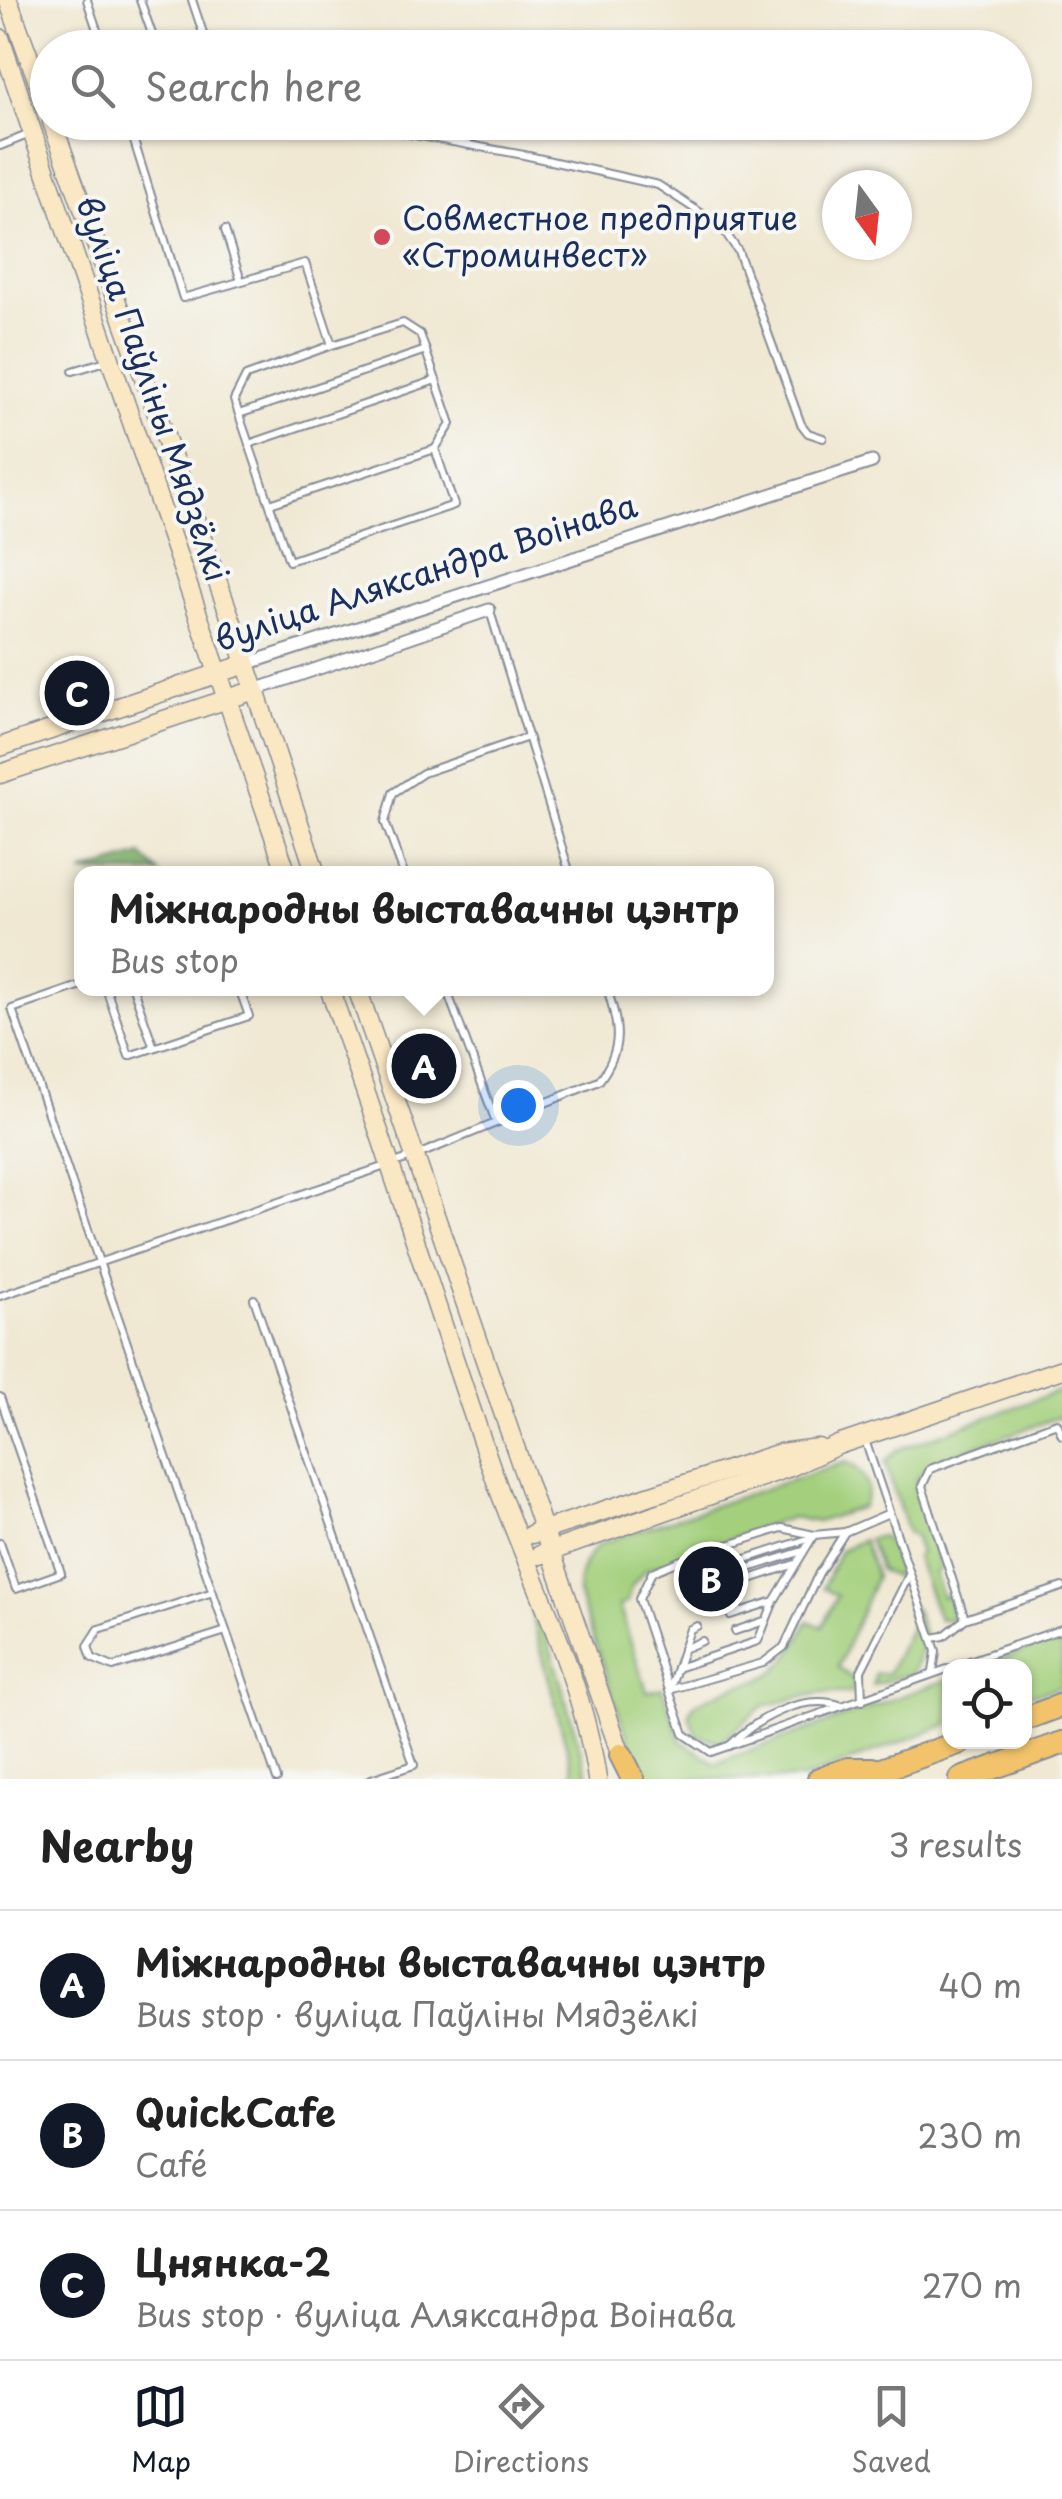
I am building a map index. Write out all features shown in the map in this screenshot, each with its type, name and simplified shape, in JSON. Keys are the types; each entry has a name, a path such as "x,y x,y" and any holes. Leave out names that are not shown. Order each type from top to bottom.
{"highway":[{"path":"1032,1716 1062,1705"},
{"path":"962,1779 1062,1743"},
{"path":"855,1779 942,1749"},
{"path":"621,1755 632,1779"},
{"path":"819,1779 848,1769 885,1769"}],"street":[{"name":"вуліца Паўліны Мядзёлкі","path":"8,0 30,57"},
{"name":"вуліца Паўліны Мядзёлкі","path":"0,38 30,124"},
{"name":"вуліца Паўліны Мядзёлкі","path":"35,140 284,866"},
{"name":"вуліца Паўліны Мядзёлкі","path":"61,140 313,866"},
{"name":"вуліца Аляксандра Воінава","path":"0,747 458,592 872,462"},
{"name":"вуліца Аляксандра Воінава","path":"0,774 490,610"},
{"path":"332,996 391,1163 449,1350 570,1680 597,1779"},
{"path":"360,996 621,1755"},
{"path":"526,1560 790,1467 838,1445 1062,1369"},
{"path":"518,1538 780,1453 838,1445"}],"lane":[{"path":"87,0 97,30"},
{"path":"140,0 151,30"},
{"path":"192,0 202,30"},
{"path":"0,146 30,134"},
{"path":"134,140 183,298 305,263 332,345"},
{"path":"444,140 658,185 700,209 721,226 738,251 801,424 808,433 823,438"},
{"path":"225,230 241,281"},
{"path":"270,504 435,449 451,424 420,334 403,323 332,345 246,376 234,400 288,560 454,505 435,449"},
{"path":"239,414 426,350"},
{"path":"73,371 112,359"},
{"path":"249,444 436,380"},
{"path":"490,610 568,866"},
{"path":"401,866 385,822 393,793 424,774 528,737"},
{"path":"74,988 12,1009 277,1779"},
{"path":"109,996 129,1056 248,1016 241,996"},
{"path":"136,996 154,1048"},
{"path":"449,996 496,1122"},
{"path":"0,1296 415,1156 599,1081 616,1058 620,1028 610,996"},
{"path":"254,1299 414,1764 371,1779"},
{"path":"0,1397 60,1572 16,1589 0,1543"},
{"path":"965,1619 922,1486 924,1477 930,1469 1057,1422 1062,1435"},
{"path":"864,1436 932,1638 937,1660 933,1674"},
{"path":"743,1560 813,1536 845,1532 890,1513"},
{"path":"710,1551 782,1528 813,1536"},
{"path":"669,1690 763,1662 784,1647 819,1573 845,1532"},
{"path":"677,1668 758,1641 774,1601 813,1536"},
{"path":"746,1570 804,1550"},
{"path":"681,1560 652,1572 639,1599 684,1734 711,1752 942,1671"},
{"path":"750,1579 796,1563"},
{"path":"862,1700 861,1671 910,1572"},
{"path":"932,1638 944,1636 965,1619 1062,1587"},
{"path":"213,1592 99,1628 88,1646 92,1658 112,1667 226,1630"},
{"path":"730,1615 774,1601"},
{"path":"735,1631 766,1620"},
{"path":"669,1690 690,1629 697,1626"},
{"path":"976,1659 1062,1630"},
{"path":"683,1649 702,1641"},
{"path":"728,1747 754,1721 824,1699 845,1707"}],"green space":[{"path":"142,855 152,866 105,866"},
{"path":"1062,1390 1062,1416 935,1461 917,1478 916,1495 941,1569 934,1573 942,1597 950,1595 953,1620 939,1619 916,1557 920,1553 914,1535 908,1534 885,1462 897,1450"},
{"path":"846,1462 866,1481 862,1507 817,1522 792,1517 645,1570 631,1587 627,1602 619,1606 647,1692 662,1688 681,1741 716,1763 942,1682 942,1727 803,1779 642,1779 578,1594 586,1560 601,1543"},
{"path":"881,1536 888,1542 898,1570 894,1577 880,1570 868,1539"},
{"path":"863,1540 876,1576 838,1667 854,1680 853,1693 820,1693 763,1706 720,1742 697,1735 689,1715 693,1706 771,1674 795,1647 808,1621 822,1627 837,1596 823,1588 840,1550"},
{"path":"537,1603 589,1779 575,1779 531,1611"},
{"path":"908,1606 915,1610 925,1639 913,1673 873,1685 875,1673 887,1674 913,1623"},
{"path":"1062,1638 1062,1687 1032,1694 1032,1659 1001,1659"}],"place":[{"name":"Совместное предприятие «Строминвест»","path":"382,237"},
{"name":"Цнянка-2","path":"77,693"},
{"name":"Міжнародны выставачны цэнтр","path":"424,1066"},
{"name":"QuickCafe","path":"711,1579"}]}
